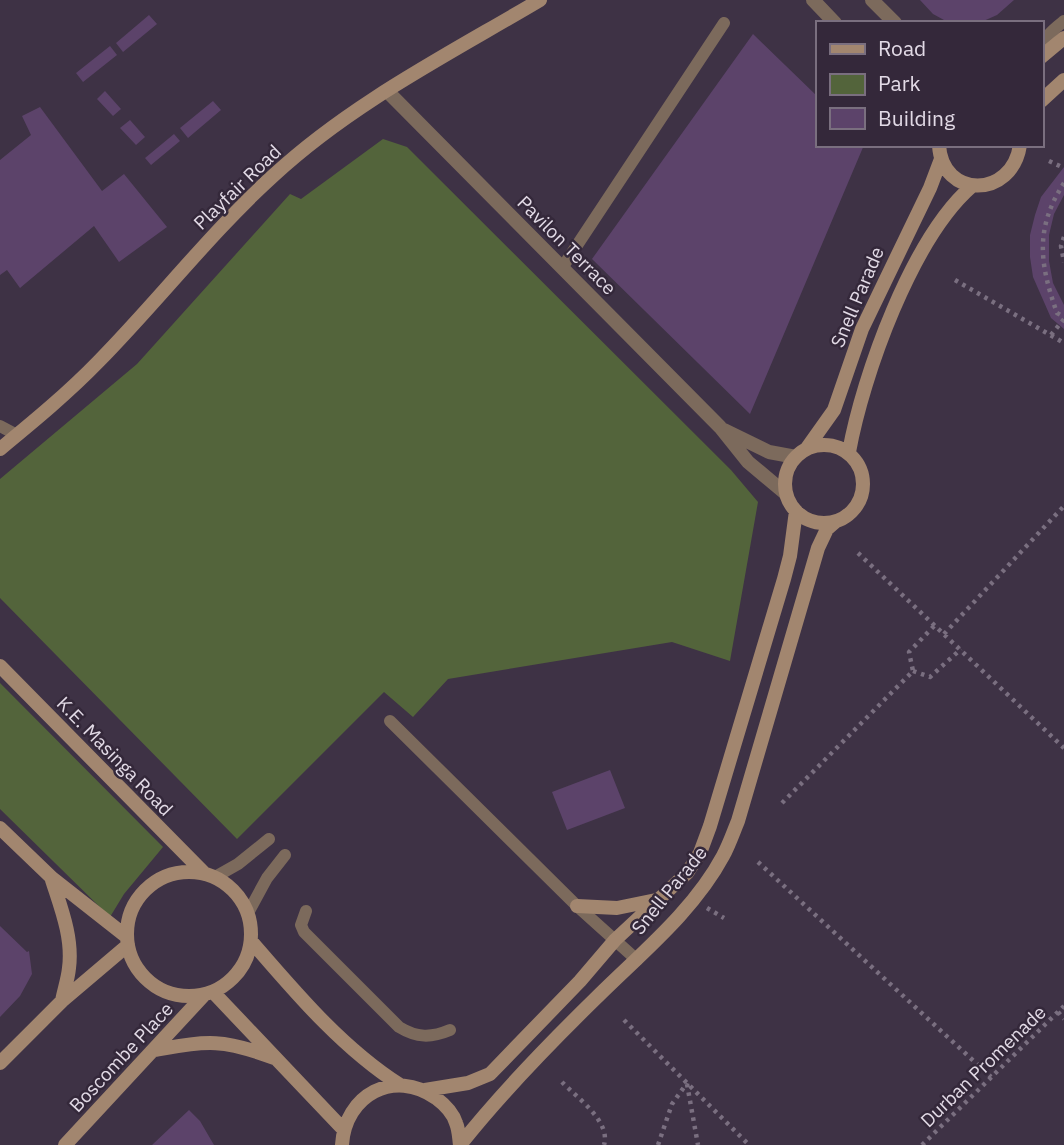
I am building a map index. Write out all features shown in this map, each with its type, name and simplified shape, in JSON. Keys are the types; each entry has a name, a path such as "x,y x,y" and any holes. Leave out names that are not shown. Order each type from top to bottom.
{"main road":[{"name":"Playfair Road","path":"0,449 48,410 99,361 233,214 275,173 325,133 387,91 540,0"},
{"path":"1043,55 1064,38"},
{"path":"1043,99 1064,80"},
{"path":"940,152 948,172 972,186 995,183 1006,177 1014,168 1019,147"},
{"name":"Snell Parade","path":"785,493 787,470 834,410 862,329 930,188 940,152"},
{"name":"Snell Parade","path":"460,1145 484,1114 595,999 637,960 692,899 723,855 738,821 818,548 827,528 847,517 856,509 862,498 863,473 849,453 869,374 917,261 952,206 972,186"},
{"path":"801,452 821,444 836,446 849,453"},
{"path":"785,493 796,511 813,522 835,522"},
{"name":"Snell Parade","path":"425,1090 468,1083 490,1074 580,981 615,940 687,873 694,863 703,844 784,579 796,511"},
{"name":"K.E. Masinga Road","path":"0,666 209,875"},
{"path":"0,828 52,878 127,941"},
{"path":"187,872 209,875 229,886 248,913 251,941 247,958 228,984 209,994 184,997 164,992 147,980 134,964 127,941 128,921 134,905 143,892 156,881 171,874 187,872"},
{"path":"52,878 67,928 70,950 62,1001"},
{"path":"577,906 617,908 657,900"},
{"path":"0,1063 127,941"},
{"path":"251,941 285,981 347,1044 374,1068 400,1085"},
{"path":"209,994 278,1059 343,1129"},
{"name":"Boscombe Place","path":"65,1145 209,994"},
{"path":"154,1050 194,1043 226,1042 278,1059"},
{"path":"342,1145 343,1129 351,1111 364,1097 381,1088 400,1085 425,1090 444,1103 456,1122 460,1145"}],"street":[{"path":"813,0 833,21"},
{"path":"872,0 893,21"},
{"name":"Pavilon Terrace","path":"387,91 720,427 748,462 785,493"},
{"name":"Pavilon Terrace","path":"720,427 769,452 801,452"}],"lane":[{"path":"1043,43 1048,34 1064,21"},
{"path":"562,268 723,23"},
{"path":"0,426 17,435"},
{"path":"390,721 577,906 637,960"},
{"path":"209,875 238,864 269,839"},
{"path":"248,913 267,878 285,855"},
{"path":"306,911 301,925 309,939 399,1027 418,1036 430,1037 450,1030"}],"path":[{"path":"1049,161 1064,168"},
{"path":"1051,335 1064,318 1056,313 1046,282 1041,245 1049,212 1064,183"},
{"path":"1064,237 1061,246 1064,262"},
{"path":"956,280 1064,343"},
{"path":"944,634 1064,506"},
{"path":"858,553 1064,748"},
{"path":"913,671 909,652 935,625"},
{"path":"913,671 930,677 961,649"},
{"path":"782,803 913,671"},
{"path":"758,862 991,1077"},
{"name":"Durban Promenade","path":"922,1145 1064,1006"},
{"path":"1058,1012 1064,1019"},
{"path":"624,1020 749,1145"},
{"path":"562,1082 600,1122 604,1130 604,1145"},
{"path":"659,1145 672,1104 687,1083"},
{"path":"687,1083 698,1145"}],"green space":[{"path":"383,139 407,147 731,470 758,502 730,661 672,642 448,679 413,717 384,692 237,839 0,598 0,479 137,364 290,194 301,199"},
{"path":"0,683 163,847 124,894 110,917 0,809"}],"building":[{"path":"920,0 1014,0 997,15 984,21 947,21 933,14"},
{"path":"149,15 157,24 123,52 116,43"},
{"path":"753,34 816,95 816,147 863,147 750,414 592,259"},
{"path":"110,46 117,55 83,82 76,73"},
{"path":"105,91 121,109 113,116 97,99"},
{"path":"213,101 221,110 188,138 180,128"},
{"path":"40,107 102,191 124,174 167,227 119,262 94,226 20,288 7,270 0,275 0,160 31,135 22,116"},
{"path":"130,120 145,137 136,145 120,128"},
{"path":"174,134 180,141 151,165 145,158"},
{"path":"1064,167 1064,195 1054,214 1049,235 1049,261 1053,283 1064,305 1064,329 1051,318 1033,277 1030,235 1041,197"},
{"path":"610,770 625,808 567,830 552,792"},
{"path":"0,926 29,951 32,974 20,996 0,1017"},
{"path":"189,1110 200,1121 214,1145 152,1145"}]}
